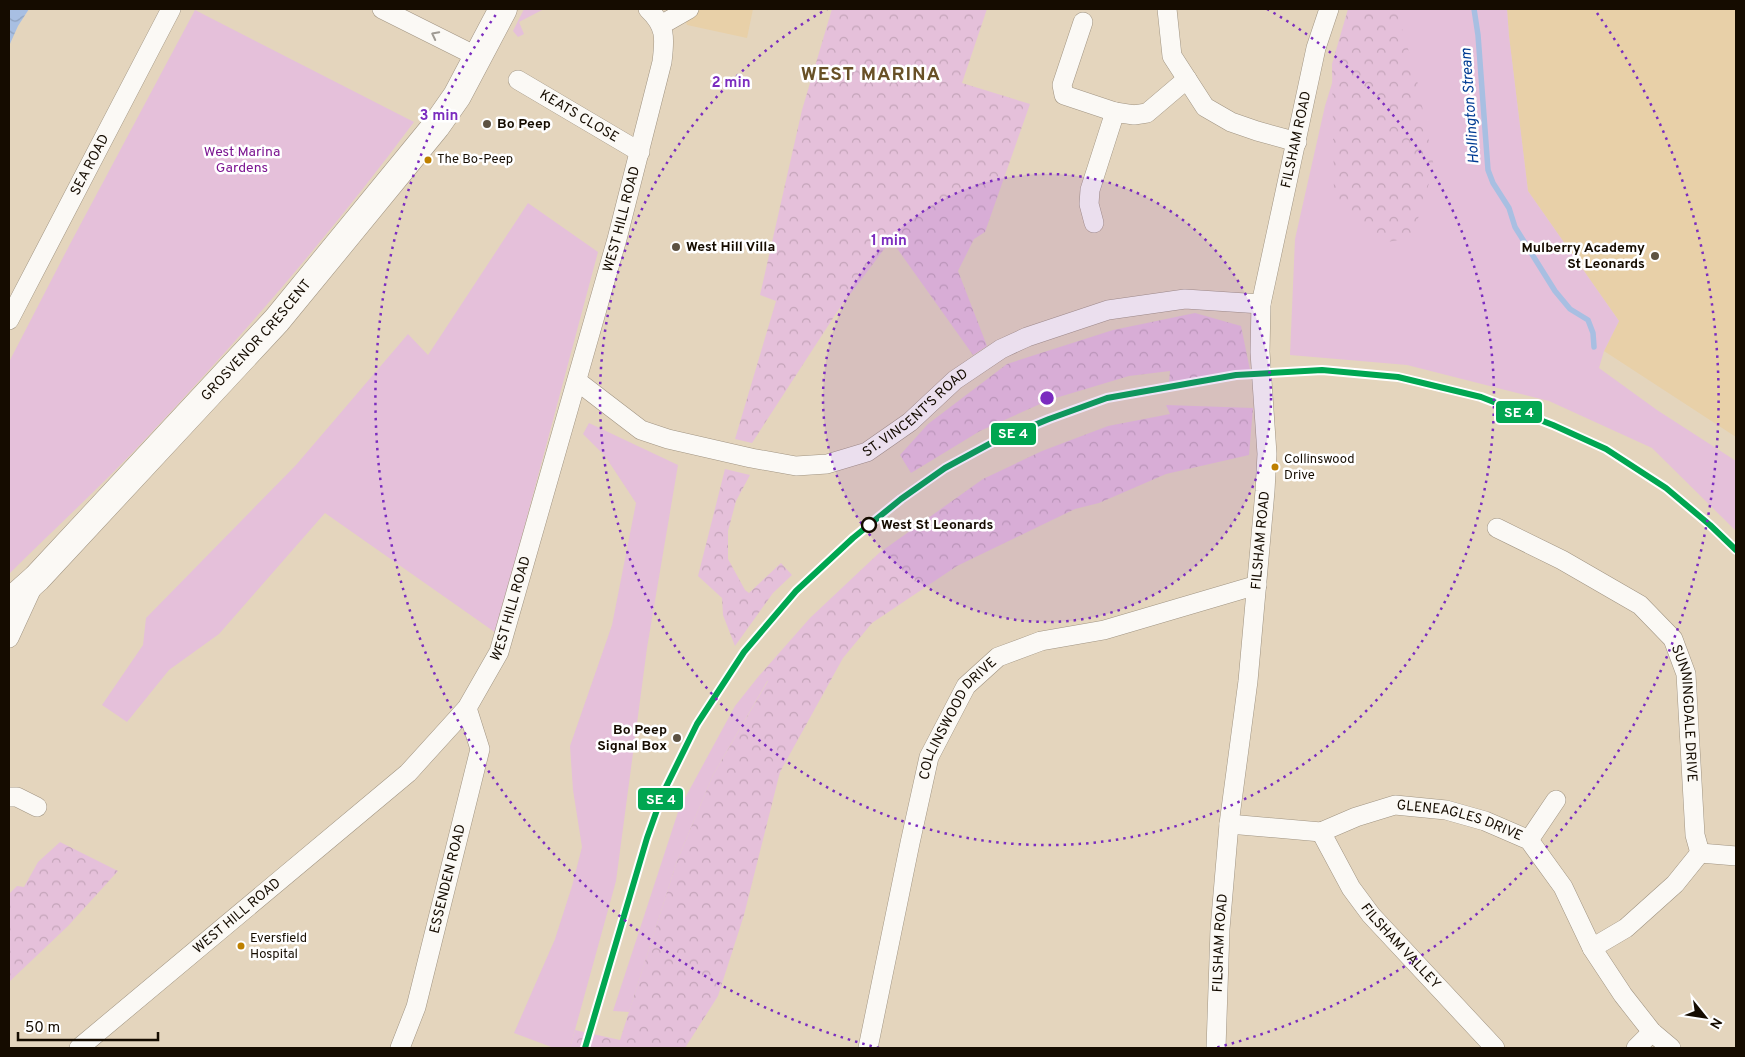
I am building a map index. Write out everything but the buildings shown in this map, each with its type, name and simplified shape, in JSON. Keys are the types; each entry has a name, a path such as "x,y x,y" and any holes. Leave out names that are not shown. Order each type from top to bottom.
{"highway":[{"name":"GROSVENOR CRESCENT","path":"9,603 37,578 277,320 436,126 456,96 503,9"}],"street":[{"name":"SEA ROAD","path":"9,320 171,9"},
{"path":"382,9 478,57"},
{"path":"648,9 661,25 689,9"},
{"path":"1167,9 1172,56 1205,107 1231,122 1297,142"},
{"name":"FILSHAM ROAD","path":"1216,1048 1220,929 1229,824 1248,681 1267,454 1260,352 1260,304 1297,142 1316,48 1329,9"},
{"path":"1084,22 1062,85 1064,95 1115,112 1134,115 1147,113 1187,79"},
{"name":"WEST HILL ROAD","path":"79,1048 408,773 467,708 499,652 577,381 640,152 662,62 665,39 661,25"},
{"name":"KEATS CLOSE","path":"518,80 640,152"},
{"path":"1094,223 1089,204 1090,190 1115,112"},
{"name":"ST. VINCENT'S ROAD","path":"577,381 641,430 668,439 751,458 796,466 826,464 867,452 910,422 955,380 1001,349 1027,337 1108,310 1185,299 1260,304"},
{"name":"SUNNINGDALE DRIVE","path":"1497,528 1562,560 1640,605 1673,639 1686,674 1695,834 1700,853"},
{"path":"9,638 37,578"},
{"name":"COLLINSWOOD DRIVE","path":"868,1048 929,757 966,686 998,657 1041,641 1104,630 1257,585"},
{"name":"ESSENDEN ROAD","path":"400,1048 416,1007 480,749 467,708"},
{"path":"9,797 17,797 37,807"},
{"path":"1528,840 1556,800"},
{"name":"GLENEAGLES DRIVE","path":"1229,824 1321,832 1356,817 1395,805 1446,810 1485,821 1528,840 1563,887 1592,948 1622,995 1652,1032 1671,1048"},
{"name":"FILSHAM VALLEY","path":"1321,832 1351,888 1371,915 1494,1048"},
{"path":"1592,948 1626,928 1675,884 1700,853 1736,856"},
{"path":"1636,1048 1652,1032"}],"shaded area":[{"path":"681,9 753,9 747,38 687,25"},
{"name":"Mulberry Academy St Leonards","path":"1507,9 1736,9 1736,437 1604,351 1619,321 1528,191"}],"green space":[{"path":"524,9 544,9 519,22 524,34 518,37 513,31"},
{"path":"832,9 987,9 962,83 1030,104 985,232 974,239 958,271 987,346 973,355 891,240 839,309 752,443 735,439 776,301 760,295 802,110"},
{"path":"1348,9 1396,9 1416,75 1434,167 1412,238 1381,243 1334,196 1332,64"},
{"path":"1355,9 1507,9 1528,191 1619,321 1604,351 1599,368 1657,410 1736,461 1736,531 1652,448 1549,401 1407,365 1290,355 1295,239 1325,106"},
{"name":"West Marina Gardens","path":"195,10 414,122 320,242 220,358 116,469 9,574 9,362"},
{"path":"528,203 598,252 496,633 325,513 219,634 169,670 127,722 102,705 143,645 146,618 296,465 408,334 428,355"},
{"path":"1195,313 1241,326 1250,370 1169,382 1170,371 1129,376 1049,400 980,431 911,473 900,455 928,424 1007,364 1113,330"},
{"path":"1166,405 1253,408 1249,455 1166,474 1099,503 1075,509 957,566 872,623 843,658 780,772 744,915 718,996 685,1048 570,1048 575,1030 620,1040 677,861 713,775 768,681 758,677 810,618 879,553 983,479 1042,451 1108,426 1170,414"},
{"path":"589,423 678,465 647,648 616,881 570,1048 554,1048 514,1033 555,939 582,847 573,790 570,746 612,625 636,503 605,456 583,434"},
{"path":"725,469 750,475 736,501 728,531 728,559 745,590 749,593 781,563 792,575 773,593 735,646 723,615 722,598 698,576"},
{"path":"758,677 768,680 713,775 677,861 629,1012 613,1011 679,809 735,706"},
{"path":"60,842 118,871 68,926 9,982 9,894 17,886 24,887 38,862"}],"water":[{"path":"9,9 29,9 18,26 9,46"}],"waterway":[{"name":"Hollington Stream","path":"1474,9 1478,35 1488,170 1493,183 1509,208 1515,227 1555,291 1570,309 1588,320 1593,333 1594,347"}],"transit line":[{"path":"585,1048 647,838 663,793 697,724 744,652 796,591 853,538 901,499 945,468 993,442 1107,398 1236,375 1322,370 1398,377 1481,397 1553,425 1606,449 1666,488 1736,550"}],"place":[{"name":"Bo Peep","path":"487,124"},
{"name":"The Bo-Peep","path":"428,160"},
{"name":"West Hill Villa","path":"676,247"},
{"name":"Mulberry Academy St Leonards","path":"1655,256"},
{"name":"Collinswood Drive","path":"1275,467"},
{"name":"West St Leonards","path":"869,525"},
{"name":"Bo Peep Signal Box","path":"677,738"},
{"name":"Eversfield Hospital","path":"241,946"}],"district":[{"name":"WEST MARINA","path":"871,75"}]}
